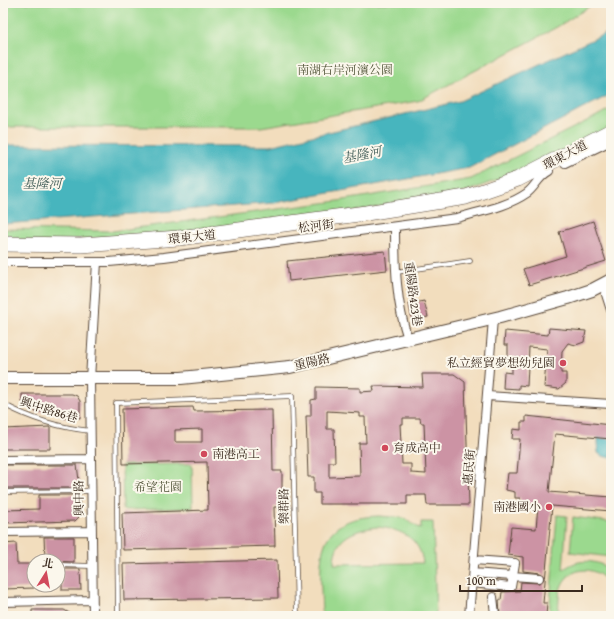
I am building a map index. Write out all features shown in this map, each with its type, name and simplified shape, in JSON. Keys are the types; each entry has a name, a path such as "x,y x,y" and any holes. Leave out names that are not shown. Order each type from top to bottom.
{"highway":[{"name":"環東大道","path":"3,244 81,245 179,238 366,214 466,197 518,179 611,131"},
{"name":"環東大道","path":"3,244 120,244 144,242 229,233 300,221 440,204 474,195 527,176 611,135"}],"street":[{"name":"松河街","path":"3,262 97,262 164,257 457,218 504,205 528,192 541,175 611,141"},
{"name":"重陽路423巷","path":"396,227 395,272 404,328 408,339"},
{"name":"興中路","path":"93,616 90,379 97,262"},
{"name":"重陽路","path":"3,378 181,378 283,368 493,319 568,298 607,283"},
{"path":"607,283 611,310"},
{"name":"惠民街","path":"469,616 493,319"},
{"path":"487,396 611,404"},
{"path":"3,460 91,459"},
{"path":"3,532 92,530"},
{"path":"472,583 511,586 515,563 474,560"},
{"path":"473,573 539,578"},
{"path":"493,597 495,614"},
{"path":"3,602 92,600"}],"lane":[{"path":"395,272 470,261"},
{"name":"樂群路","path":"118,616 116,403 292,396 297,616"},
{"name":"興中路86巷","path":"3,404 15,410 64,426 91,431"},
{"path":"3,492 91,491"},
{"path":"66,566 92,566"}],"green space":[{"name":"南湖右岸河濱公園","path":"3,3 595,3 557,27 418,101 261,127 3,127"},
{"path":"611,109 611,129 568,153 460,194 239,229 3,245 3,229 113,231 338,201 471,179"},
{"name":"希望花園","path":"192,464 193,508 123,510 122,465"},
{"path":"557,515 567,516 563,570 574,563 587,561 605,566 611,570 611,591 608,583 596,572 581,570 573,573 562,585 559,596 558,616 549,616"},
{"path":"379,516 403,518 421,529 421,522 433,522 436,616 322,616 321,562 324,547 330,535 340,525 356,519","holes":["369,528 386,528 408,536 418,547 423,563 334,564 337,547 347,536"]},
{"path":"573,517 611,522 611,557 570,552"}],"water":[{"name":"基隆河","path":"611,31 611,94 469,168 274,203 3,224 3,145 270,146 460,101"},
{"path":"598,437 611,439 611,458 602,456 598,453"}],"building":[{"path":"593,221 606,261 529,285 523,269 566,256 559,232"},
{"path":"385,251 387,270 289,281 287,261"},
{"path":"424,301 428,317 412,320 409,304"},
{"path":"549,328 586,331 584,342 576,345 568,343 562,351 561,373 566,373 566,383 559,389 544,387 547,349 529,347 527,386 519,385 519,389 503,388 504,372 512,373 512,357 508,358 508,345 504,345 505,331 548,335"},
{"path":"422,374 454,374 465,382 469,505 427,505 426,495 407,495 407,504 320,504 320,493 314,493 314,477 308,477 306,416 311,416 311,400 316,399 316,387 360,388 360,392 374,391 373,386 423,387","holes":["327,411 360,413 360,417 365,417 366,443 359,443 360,476 329,477 329,462 335,462 334,429 327,429","403,418 420,418 421,423 424,423 426,474 411,473 411,464 402,464 400,424 403,424"]},
{"path":"22,394 72,394 77,396 80,401 80,418 63,418 63,416 61,417 61,411 35,412 35,405 24,406 24,402 22,402"},
{"path":"193,407 194,411 272,410 273,471 282,471 282,507 274,507 275,546 123,550 122,513 208,510 207,462 123,464 122,409","holes":["202,429 202,442 175,442 175,430"]},
{"path":"526,416 611,425 611,439 555,434 549,492 611,497 611,511 552,506 543,603 547,603 546,616 500,616 499,600 501,600 502,592 520,591 521,582 539,583 544,579 544,575 540,573 523,571 523,557 508,555 511,527 536,529 538,505 520,504 520,498 515,498 515,492 506,490 508,473 517,473 520,439 512,439 513,429 521,430 521,422 526,422"},
{"path":"50,427 50,449 3,449 3,429"},
{"path":"3,465 77,465 80,488 3,488"},
{"path":"39,495 80,495 79,517 75,521 3,523 3,510 39,509"},
{"path":"44,537 74,537 74,562 66,562 66,553 45,553"},
{"path":"16,543 17,564 26,564 26,588 3,589 3,544"},
{"path":"277,560 278,598 124,600 123,564"},
{"path":"66,569 80,569 81,590 66,590"},
{"path":"32,610 64,610 75,616 32,616"}],"place":[{"name":"私立經貿夢想幼兒園","path":"563,363"},
{"name":"育成高中","path":"385,448"},
{"name":"南港高工","path":"204,454"},
{"name":"南港國小","path":"549,507"}]}
